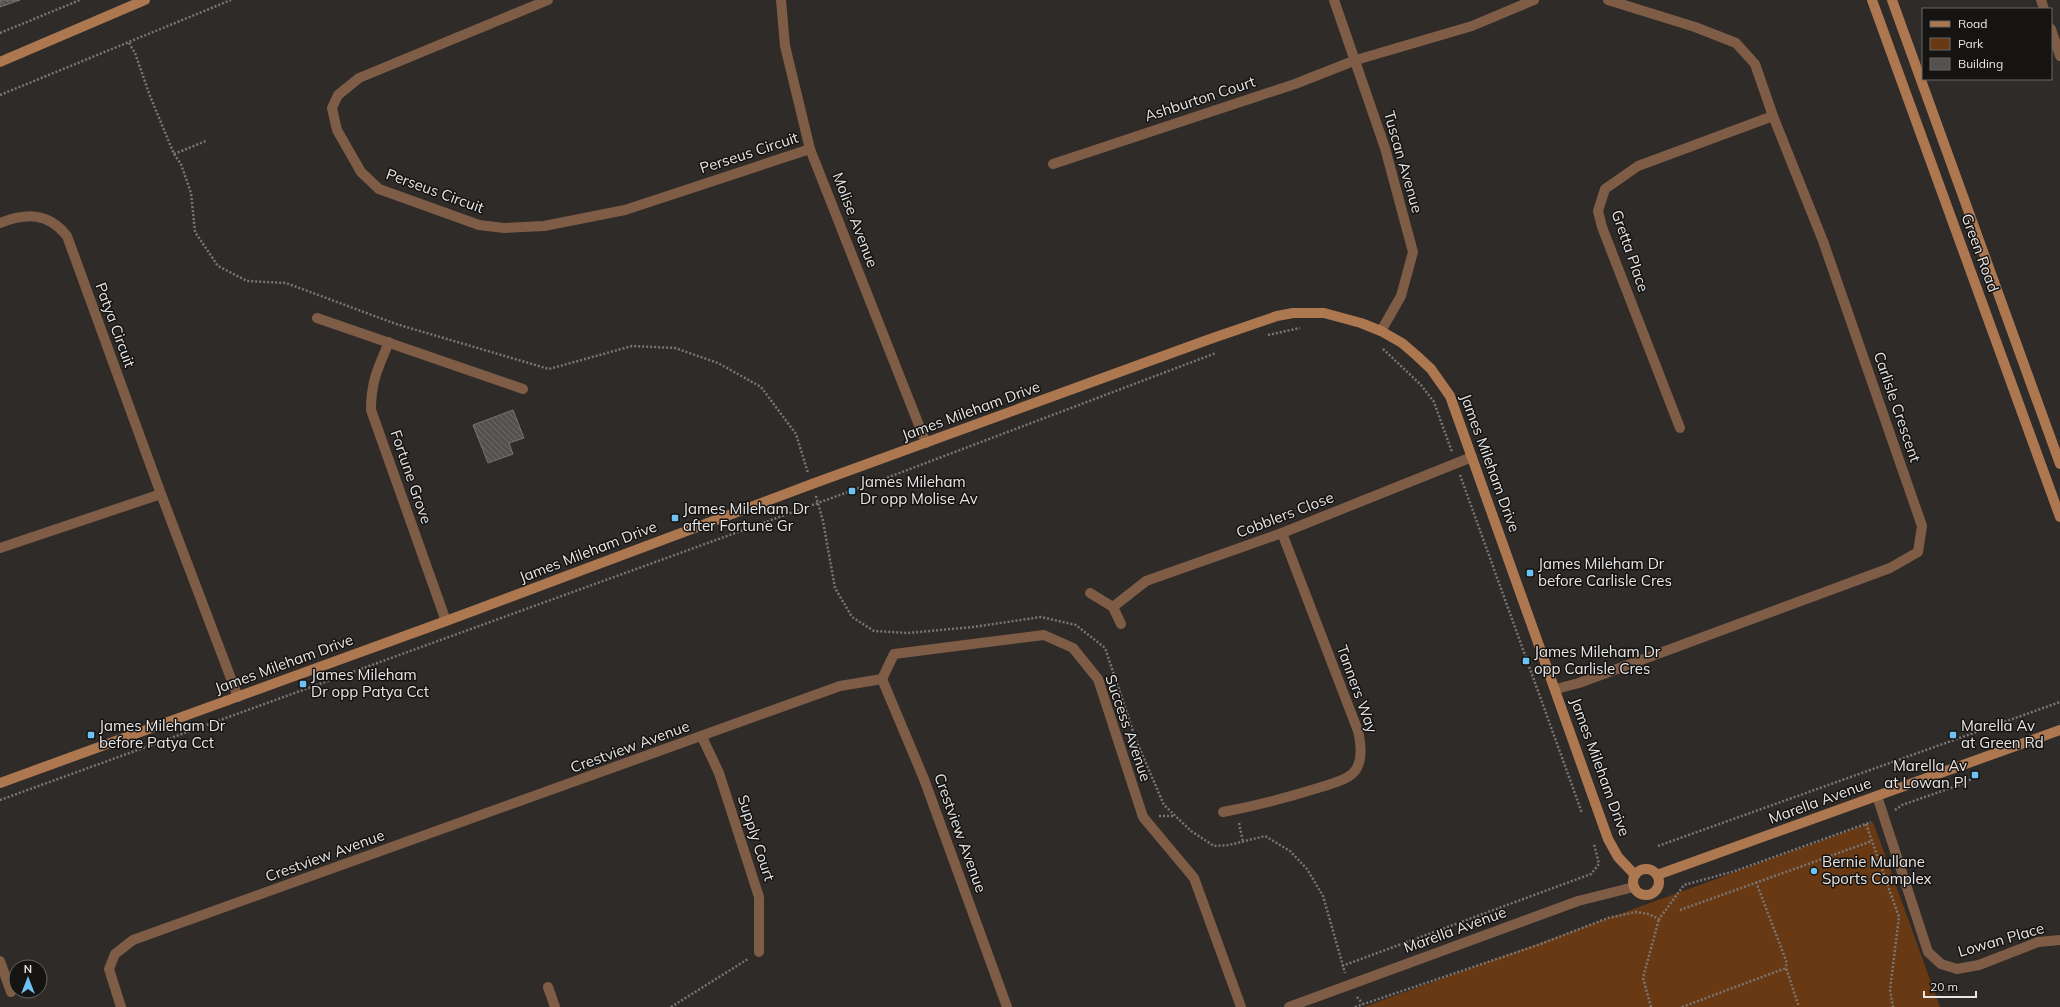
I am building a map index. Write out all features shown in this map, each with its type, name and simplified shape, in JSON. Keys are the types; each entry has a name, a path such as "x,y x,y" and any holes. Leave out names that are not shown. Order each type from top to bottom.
{"street":[{"path":"0,62 145,0"},
{"name":"Perseus Circuit","path":"548,0 359,78 338,95 332,108 337,130 361,172 379,189 479,225 504,228 544,226 625,210 810,149"},
{"name":"Molise Avenue","path":"781,0 786,46 810,149 926,443"},
{"name":"Tuscan Avenue","path":"1334,0 1356,60 1395,182 1413,252 1401,296 1381,331"},
{"path":"1356,60 1472,26 1534,0"},
{"name":"Carlisle Crescent","path":"1556,689 1579,683 1890,568 1918,552 1922,526 1823,241 1773,116 1755,64 1736,43 1695,27 1608,0"},
{"name":"Green Road","path":"1872,0 2060,517"},
{"name":"Green Road","path":"1892,0 2060,464"},
{"path":"2052,32 2060,56"},
{"name":"Ashburton Court","path":"1053,164 1295,84 1356,60"},
{"name":"Gretta Place","path":"1680,428 1602,227 1598,211 1605,189 1638,166 1773,116"},
{"name":"Patya Circuit","path":"0,223 18,217 38,216 56,224 67,236 161,494 238,696"},
{"name":"James Mileham Drive","path":"0,783 446,621 812,484 1210,339 1277,316 1293,313 1324,313 1360,322 1381,331 1411,351 1431,369 1441,382 1454,407 1556,689 1608,839 1618,857 1634,875"},
{"path":"317,318 524,388"},
{"name":"Fortune Grove","path":"389,342 373,378 371,410 446,621"},
{"name":"Cobblers Close","path":"1113,607 1146,581 1282,533 1472,457"},
{"path":"0,548 161,494"},
{"name":"Tanners Way","path":"1223,812 1272,802 1340,781 1352,774 1358,763 1362,748 1358,731 1282,533"},
{"path":"1090,594 1113,607 1121,624"},
{"name":"Success Avenue","path":"882,679 894,654 1044,635 1073,648 1098,679 1143,817 1194,878 1241,1007"},
{"name":"Crestview Avenue","path":"121,1007 109,969 115,954 133,940 702,737 840,686 882,679 924,779 1007,1007"},
{"name":"Marella Avenue","path":"1657,875 2060,730"},
{"name":"Supply Court","path":"702,737 719,773 759,897 759,952"},
{"name":"Lowan Place","path":"1877,796 1928,952 1941,964 1957,969 1979,965 2038,942 2060,940"},
{"path":"1646,869 1657,875 1658,887 1651,894 1642,894 1634,887 1634,875 1641,870 1646,869"},
{"name":"Marella Avenue","path":"1289,1007 1578,901 1634,887"},
{"path":"0,961 8,984"},
{"path":"548,987 556,1007"}],"path":[{"path":"0,32 80,0"},
{"path":"0,95 230,0"},
{"path":"174,154 206,141"},
{"path":"1262,337 1284,330 1306,327"},
{"path":"1377,346 1390,354 1422,385 1434,402 1585,820"},
{"path":"0,800 873,483 1218,352"},
{"path":"1658,846 2060,702"},
{"path":"1651,1007 1643,978 1659,919 1684,884 1735,871 1866,824 1884,817 1902,805 1962,784 1980,774"},
{"path":"1235,809 1243,842"},
{"path":"1866,824 1899,917 1890,990 1893,1007"},
{"path":"1680,910 1872,841"},
{"path":"1342,966 1591,874 1599,864 1593,843"},
{"path":"1756,882 1787,963 1785,969 1799,1007"},
{"path":"1355,1007 1538,945 1608,918 1636,912 1648,914 1659,919"},
{"path":"671,1007 759,952"},
{"path":"1682,1007 1785,969"}],"green space":[{"name":"Bernie Mullane Sports Complex","path":"1873,822 1940,1007 1364,1007"}],"building":[{"path":"0,0 20,0 0,7"},
{"path":"513,410 524,438 509,443 513,454 488,463 473,425"}],"place":[{"name":"James Mileham Dr opp Molise Av","path":"852,491"},
{"name":"James Mileham Dr after Fortune Gr","path":"675,518"},
{"name":"James Mileham Dr before Carlisle Cres","path":"1530,573"},
{"name":"James Mileham Dr opp Carlisle Cres","path":"1526,661"},
{"name":"James Mileham Dr opp Patya Cct","path":"303,684"},
{"name":"James Mileham Dr before Patya Cct","path":"91,735"},
{"name":"Marella Av at Green Rd","path":"1953,735"},
{"name":"Marella Av at Lowan Pl","path":"1975,775"},
{"name":"Bernie Mullane Sports Complex","path":"1814,871"}]}
